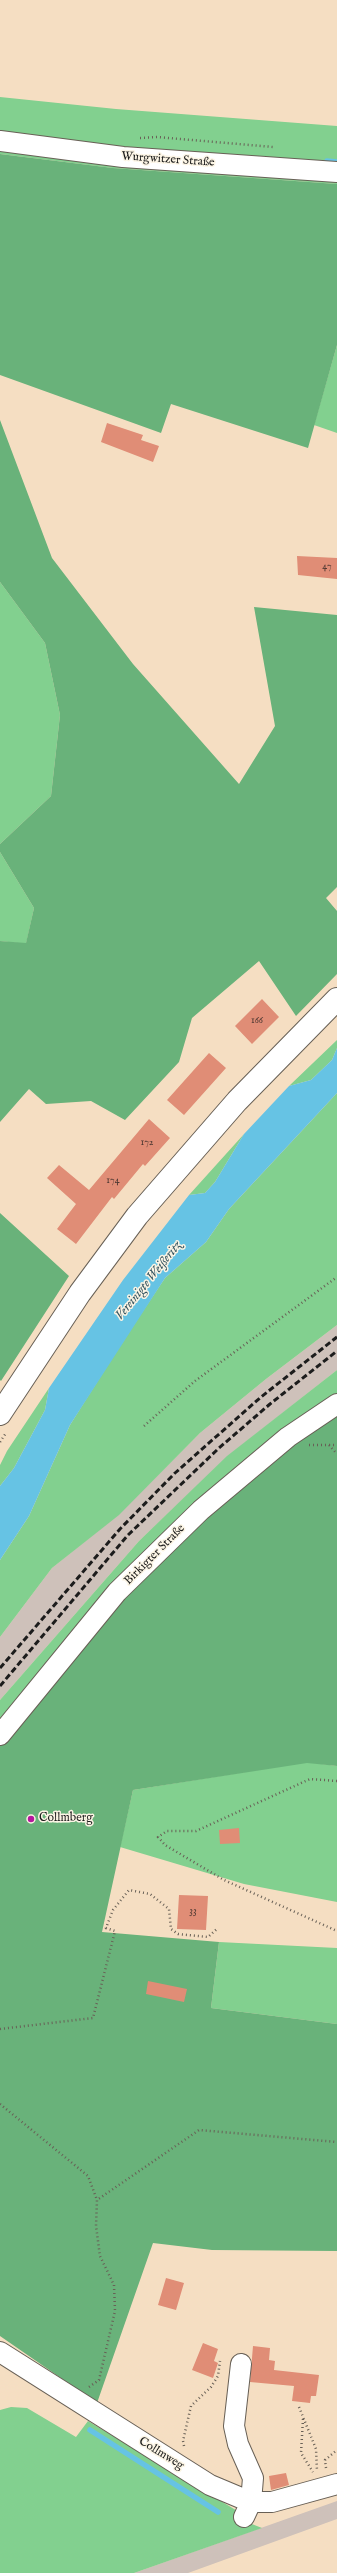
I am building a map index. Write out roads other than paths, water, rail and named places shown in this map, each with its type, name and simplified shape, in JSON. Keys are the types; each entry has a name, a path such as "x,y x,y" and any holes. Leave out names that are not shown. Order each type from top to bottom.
{"main road":[{"path":"4,1422 80,1293 137,1216 237,1101 337,999"}],"street":[{"name":"Wurgwitzer Straße","path":"0,141 123,157 337,172"},
{"name":"Birkigter Straße","path":"0,1735 117,1592 195,1515 288,1437 337,1404"},
{"name":"Collmweg","path":"0,2352 247,2509 272,2502 332,2479"},
{"path":"241,2364 234,2426 238,2444 253,2478 247,2509"}],"water":[{"name":"Vereinigte Weißeritz","path":"337,1048 337,1093 229,1209 206,1242 165,1278 70,1425 29,1516 0,1560 0,1486 14,1468 45,1410 49,1388 123,1280 189,1195 205,1193 215,1182 244,1134 289,1086 311,1080 332,1060"}],"waterway":[{"path":"327,161 337,162"},
{"path":"90,2430 218,2512"}],"railway":[{"path":"0,1668 120,1529 175,1473 261,1397 337,1337"},
{"path":"0,1686 128,1535 219,1448 270,1404 337,1351"}],"place":[{"name":"Collmberg","path":"31,1819"}]}
